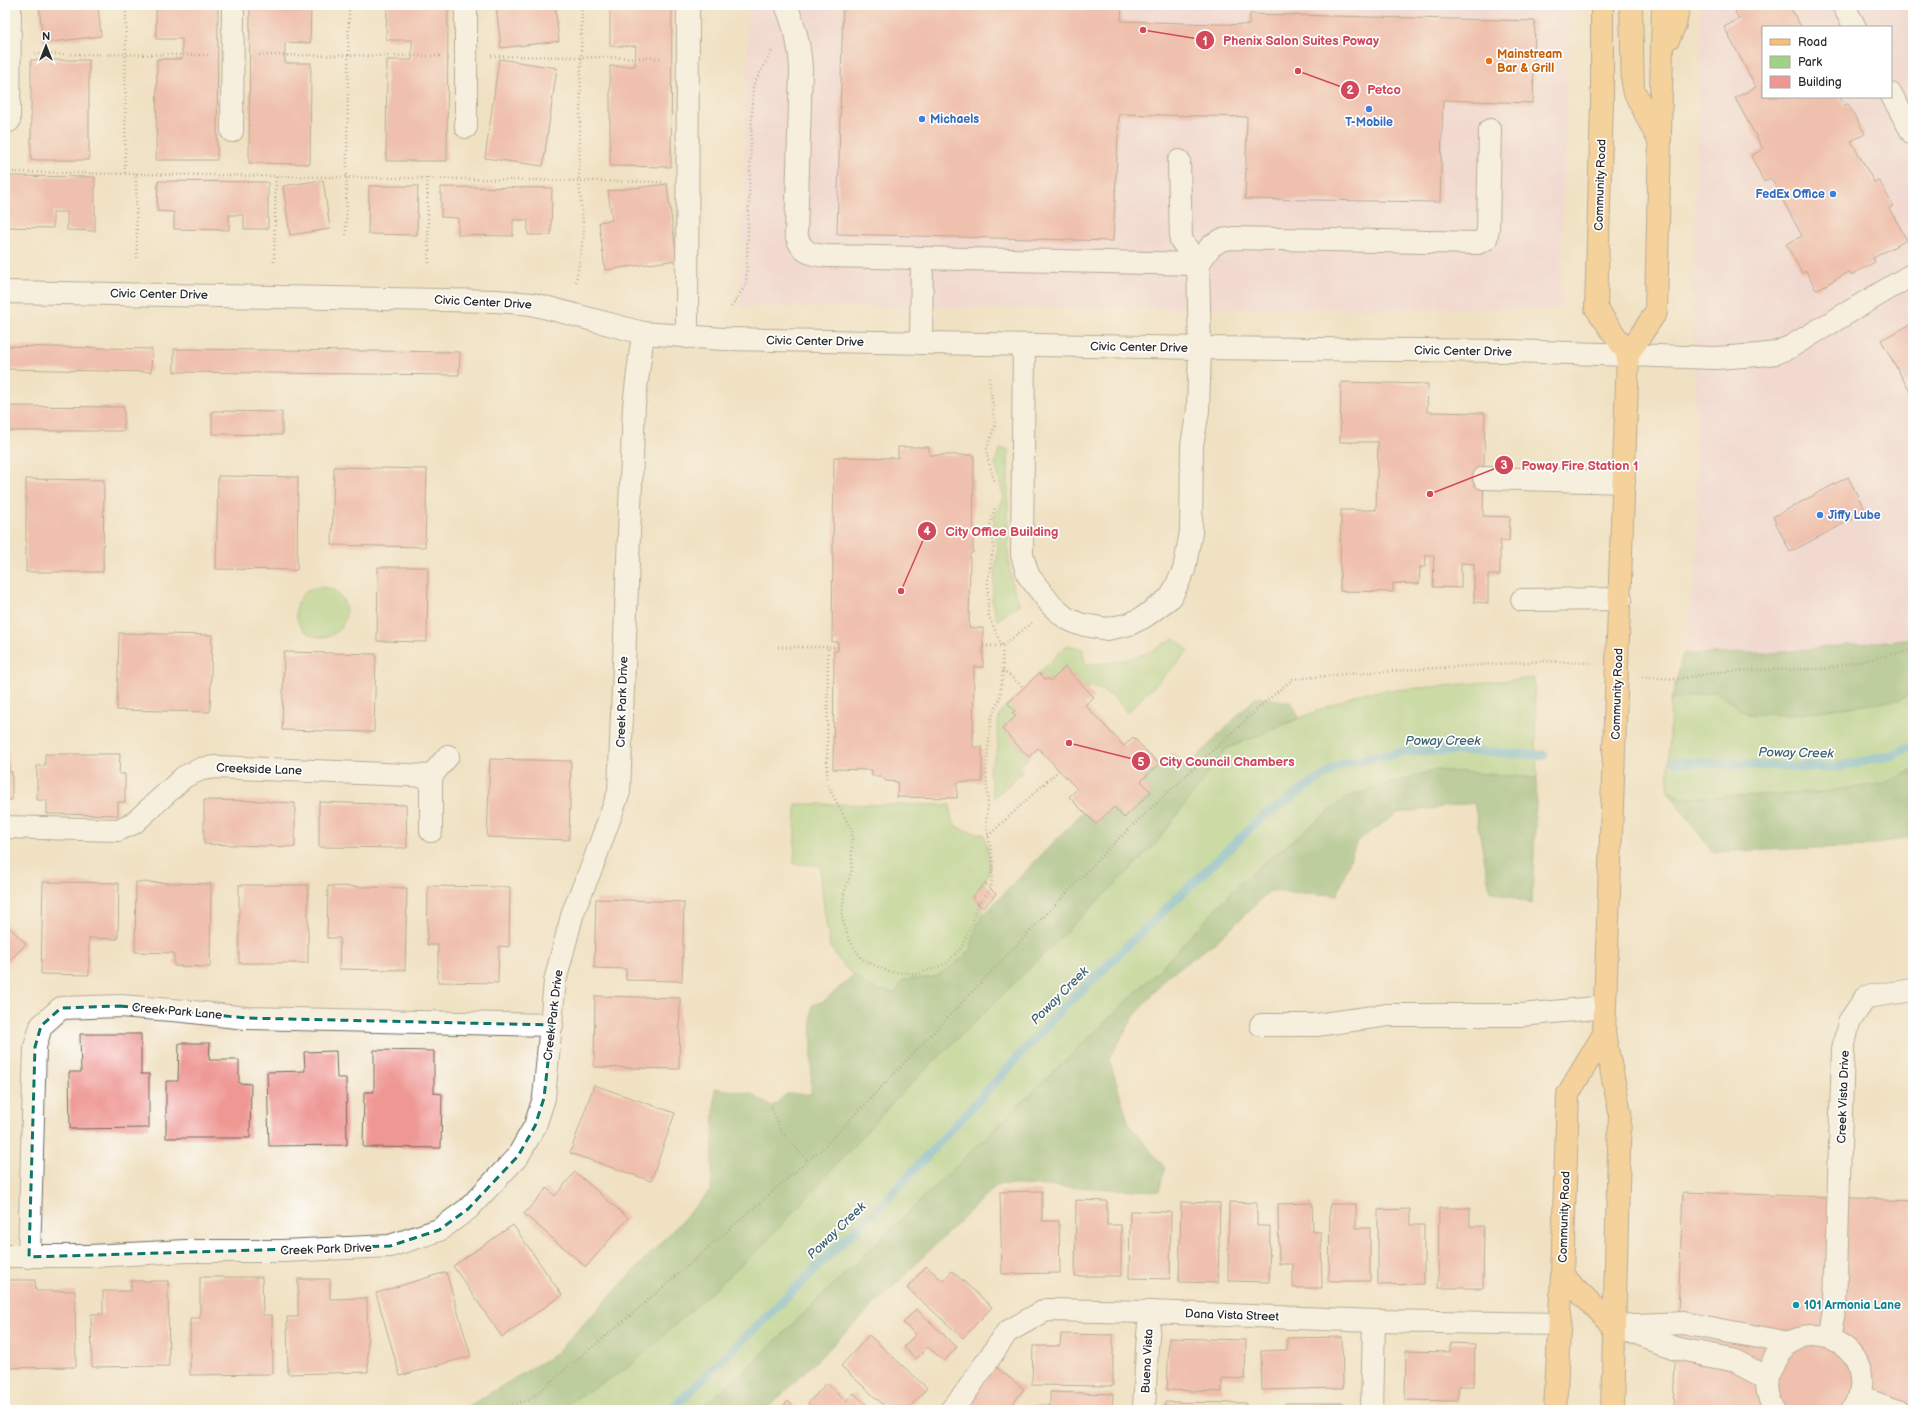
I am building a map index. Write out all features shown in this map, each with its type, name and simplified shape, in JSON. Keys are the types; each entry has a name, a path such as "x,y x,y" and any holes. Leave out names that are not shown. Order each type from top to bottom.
{"main road":[{"name":"Community Road","path":"1602,5 1602,104 1596,308 1628,354 1621,599 1604,1034 1620,1112 1612,1410"},
{"path":"1631,5 1633,89 1660,144"},
{"path":"1628,354 1656,312 1663,5"},
{"path":"1663,50 1675,24 1680,5"},
{"name":"Community Road","path":"1555,1410 1562,1275 1568,1094 1604,1034"},
{"path":"1562,1275 1614,1326"}],"street":[{"path":"9,121 10,5"},
{"path":"232,131 233,5"},
{"path":"466,5 466,127"},
{"path":"688,5 688,337"},
{"path":"1843,5 1854,26"},
{"path":"788,11 797,33 801,70 796,234 802,249 814,256 1198,264"},
{"path":"1892,96 1913,134"},
{"path":"1198,264 1211,246 1221,240 1233,238 1478,243 1486,239 1488,229 1490,130"},
{"path":"1024,345 1022,555 1028,575 1052,606 1066,618 1079,624 1107,629 1130,624 1144,617 1171,597 1184,570 1191,532 1192,445 1198,411 1200,348 1198,264 1181,240 1179,161"},
{"path":"921,343 922,258"},
{"name":"Civic Center Drive","path":"5,292 496,301 539,306 643,333 723,339 1628,354 1714,358 1775,353 1790,347 1913,274"},
{"name":"Creek Park Drive","path":"5,1256 91,1256 186,1251 283,1251 390,1246 439,1230 468,1209 518,1156 535,1126 544,1098 555,981 573,912 593,864 619,792 634,405 643,333"},
{"path":"1484,478 1624,482"},
{"path":"1522,600 1621,599"},
{"path":"431,831 431,776 448,756"},
{"name":"Creekside Lane","path":"5,827 118,830 134,823 184,777 201,769 216,767 431,776"},
{"name":"Creek Vista Drive","path":"1829,1338 1835,1306 1843,1049 1849,1022 1866,997 1913,990"},
{"name":"Creek Park Lane","path":"29,1257 35,1047 41,1026 61,1008 120,1006 246,1018 552,1025"},
{"path":"1261,1025 1316,1025 1388,1015 1521,1015 1605,1007"},
{"name":"Dana Vista Street","path":"951,1410 964,1395 1007,1332 1046,1310 1150,1312 1374,1321 1559,1324"},
{"name":"Buena Vista","path":"1144,1410 1150,1312"},
{"path":"1372,1410 1374,1321"},
{"path":"1614,1326 1683,1323 1790,1343"},
{"path":"1614,1326 1674,1348 1732,1359 1768,1378"},
{"path":"1778,1410 1769,1393 1768,1378 1772,1364 1779,1352 1790,1343 1802,1338 1815,1336 1829,1338 1842,1345 1853,1355 1860,1368 1862,1383 1856,1404 1899,1410"}],"path":[{"path":"125,173 126,5"},
{"path":"346,235 348,177 349,5"},
{"path":"576,282 584,233 579,180 582,5"},
{"path":"732,307 746,285 753,86 788,11"},
{"path":"35,54 210,55"},
{"path":"257,55 441,56"},
{"path":"494,56 664,58"},
{"path":"5,172 668,182"},
{"path":"136,173 137,260"},
{"path":"274,262 276,175"},
{"path":"427,178 429,264"},
{"path":"989,378 995,425 987,449 991,473 997,487"},
{"path":"828,647 827,784 852,831 852,870 844,893 842,917 849,940 862,959 889,972 918,974 946,964 961,948 972,925 977,906 991,889 993,862 986,823 988,805 986,769 991,719 1000,698 1003,670 1002,646 988,614 988,579 994,545 990,526 993,511 996,506"},
{"path":"983,646 1002,646 1052,606"},
{"path":"778,647 838,647"},
{"path":"485,1410 529,1400 638,1310 808,1161 837,1133 1118,840 1265,702 1294,680 1346,674 1543,661 1677,678 1719,672 1824,669 1913,650"},
{"path":"1003,670 1024,688"},
{"path":"988,836 1058,770"},
{"path":"771,1106 781,1130 808,1161"}],"highlighted area":[{"path":"120,1006 246,1018 552,1025 544,1098 535,1126 518,1156 468,1209 439,1230 390,1246 29,1257 35,1047 41,1026 61,1008"}],"shaded area":[{"path":"748,5 1569,5 1560,309 740,307"},
{"path":"1701,5 1913,5 1913,638 1772,653 1683,654 1698,551 1693,278"}],"green space":[{"path":"1000,449 1008,449 1008,554 1012,585 1020,605 997,620 992,600 998,548 994,531 994,516 1004,498 995,463"},
{"path":"321,587 335,591 342,598 346,612 342,626 335,633 321,637 307,633 300,626 296,612 300,598 307,591"},
{"path":"1174,638 1189,651 1127,713 1116,699 1106,693 1090,686 1086,689 1065,667 1051,681 1049,679 1046,680 1039,673 1067,645 1083,649 1085,665 1110,662 1141,655 1152,651"},
{"path":"1913,638 1913,693 1899,700 1790,715 1748,714 1716,692 1671,700 1683,654 1772,653"},
{"path":"1534,678 1537,778 1436,770 1347,797 1242,881 1160,969 739,1376 698,1410 556,1410 629,1367 896,1099 1007,982 1153,847 1226,749 1360,693"},
{"path":"1716,692 1748,714 1790,715 1899,700 1913,693 1913,771 1885,783 1815,793 1682,798 1668,791 1671,700"},
{"path":"1256,697 1292,702 1299,718 1226,749 1153,847 896,1099 764,1244 629,1367 556,1410 462,1410 555,1354 711,1190 715,1088 751,1094 771,1106 775,1105 786,1094 811,1094 812,1005 824,1001 854,975 864,983 874,988 896,993 903,980 936,977 959,961 970,951 978,923 984,914 1083,812 1096,824 1114,807 1124,817 1151,792 1141,781 1173,754 1187,767"},
{"path":"1008,703 1015,711 1013,713 1016,716 1002,729 1029,757 1018,767 1022,772 994,798 989,770 998,749 997,729 1000,713"},
{"path":"1436,770 1537,778 1532,904 1490,891 1474,803 1398,813 1357,841 1337,895 1270,891 1217,941 1168,976 1133,1018 1109,1059 1129,1124 1165,1168 1159,1191 998,1184 766,1410 698,1410 739,1376 1160,969 1242,881 1347,797"},
{"path":"1913,770 1913,836 1869,846 1712,852 1668,791 1682,798 1815,793 1885,783"},
{"path":"796,804 950,805 952,820 955,825 964,830 984,834 990,861 990,867 985,881 972,897 983,908 984,914 978,923 970,951 947,971 936,977 903,980 896,993 878,990 864,984 843,965 830,947 824,908 820,865 794,864"}],"building":[{"path":"39,5 98,5 101,36 43,43"},
{"path":"156,5 218,5 217,160 156,160 157,59 182,59 182,39 156,39"},
{"path":"250,5 311,5 310,43 285,42 285,63 311,63 310,164 249,163"},
{"path":"387,5 448,5 447,161 386,161 387,60 412,60 412,40 386,40"},
{"path":"496,5 555,5 559,41 501,48"},
{"path":"610,5 672,5 671,167 610,166 610,66 635,66 636,46 610,46"},
{"path":"843,5 1122,5 1121,21 1249,25 1250,14 1535,21 1533,103 1443,100 1440,202 1245,199 1247,117 1119,114 1113,241 837,234"},
{"name":"FedEx Office","path":"1749,5 1789,5 1800,26 1762,26 1762,98 1840,98 1844,105 1848,104 1865,134 1851,141 1874,182 1879,180 1893,206 1889,208 1907,240 1873,258 1875,262 1851,275 1849,272 1816,290 1806,271 1802,273 1786,244 1802,236 1771,178 1764,182 1751,156 1763,149 1735,98 1756,87 1724,27 1739,19 1735,12"},
{"path":"499,59 557,68 543,166 485,158"},
{"path":"31,60 89,60 89,160 31,160"},
{"path":"5,176 95,177 95,231 67,230 67,212 53,212 53,228 5,227"},
{"path":"323,180 330,229 290,235 283,186"},
{"path":"158,181 268,182 268,229 244,229 244,215 229,215 229,230 174,229 174,212 157,211"},
{"path":"667,184 677,260 605,270 599,222 612,220 608,191"},
{"path":"369,186 418,186 417,235 368,234"},
{"path":"441,187 552,188 551,235 528,235 528,220 513,220 513,236 458,235 458,218 441,217"},
{"path":"1913,323 1913,397 1881,340"},
{"path":"5,346 152,349 151,372 5,369"},
{"path":"174,349 460,352 459,375 174,372"},
{"path":"1341,382 1428,384 1427,412 1485,413 1483,516 1510,517 1509,541 1500,541 1500,575 1488,575 1488,603 1474,602 1474,564 1461,563 1461,588 1433,587 1434,555 1426,555 1425,567 1420,567 1419,584 1393,583 1393,592 1340,591 1341,510 1376,510 1378,442 1340,442"},
{"path":"8,406 124,407 124,431 7,431"},
{"path":"212,411 282,412 282,435 212,434"},
{"path":"898,447 929,447 929,455 974,455 973,553 970,553 969,628 983,628 983,667 974,667 973,747 982,747 982,782 957,782 957,798 897,797 898,782 886,781 881,776 872,776 872,770 833,769 834,651 838,651 838,642 832,642 834,457 898,458"},
{"path":"334,467 427,469 425,547 332,545"},
{"path":"218,476 298,477 297,570 216,569"},
{"name":"Jiffy Lube","path":"1848,477 1866,512 1790,552 1773,517"},
{"path":"26,479 104,480 103,572 26,572"},
{"path":"378,567 428,567 427,642 377,641"},
{"path":"119,633 212,635 210,712 117,710"},
{"path":"284,652 376,654 374,732 282,730"},
{"path":"1065,667 1094,697 1085,705 1124,746 1133,737 1159,764 1141,781 1151,792 1124,818 1114,807 1096,824 1069,797 1077,789 1038,748 1029,757 1002,729 1016,716 1012,713 1015,711 1008,703 1039,673 1046,680 1048,679 1051,681"},
{"path":"5,752 9,752 9,772 12,772 12,800 5,800"},
{"path":"45,754 120,754 119,774 125,774 125,802 118,802 118,815 47,814 47,800 37,800 37,766 45,766"},
{"path":"490,759 571,761 569,840 487,837"},
{"path":"204,800 295,803 295,847 204,844"},
{"path":"319,802 406,805 407,848 319,847"},
{"path":"43,882 119,883 118,939 89,938 89,975 41,974"},
{"path":"136,882 211,884 210,967 174,966 174,953 135,952"},
{"path":"985,883 996,894 983,908 972,897"},
{"path":"239,885 308,885 308,963 239,963"},
{"path":"328,886 407,888 405,970 339,969 340,938 327,938"},
{"path":"428,886 510,887 509,947 499,946 498,983 438,982 438,945 427,945"},
{"path":"596,899 684,902 682,981 626,980 626,969 594,968"},
{"path":"5,923 26,944 5,965"},
{"path":"595,996 680,998 679,1069 594,1067"},
{"path":"80,1034 141,1034 141,1074 149,1074 149,1128 70,1129 69,1072 81,1072"},
{"path":"179,1043 210,1043 209,1060 239,1060 239,1083 251,1084 250,1138 166,1138 166,1081 178,1081"},
{"path":"374,1050 434,1051 434,1093 442,1094 441,1148 363,1147 364,1092 374,1092"},
{"path":"336,1051 337,1078 346,1078 347,1145 269,1146 267,1072 305,1071 304,1052"},
{"path":"594,1085 675,1113 651,1181 570,1153"},
{"path":"575,1172 628,1218 586,1267 524,1214 547,1188 555,1196"},
{"path":"1042,1191 1042,1221 1059,1221 1060,1273 1002,1274 1000,1192"},
{"name":"101 Armonia Lane","path":"1683,1192 1913,1200 1913,1410 1674,1410"},
{"path":"1076,1200 1107,1201 1107,1225 1121,1225 1121,1276 1075,1276"},
{"path":"1181,1202 1220,1203 1218,1283 1179,1282"},
{"path":"1229,1202 1257,1203 1257,1226 1270,1226 1269,1282 1228,1281"},
{"path":"1312,1203 1313,1232 1321,1232 1322,1288 1293,1288 1293,1264 1279,1264 1278,1204"},
{"path":"1330,1204 1356,1204 1356,1228 1370,1228 1370,1281 1329,1281"},
{"path":"1439,1208 1470,1208 1470,1226 1484,1226 1483,1288 1438,1288"},
{"path":"1410,1209 1410,1225 1424,1225 1424,1284 1378,1285 1378,1210"},
{"path":"1130,1211 1171,1212 1170,1279 1129,1278"},
{"path":"513,1225 562,1295 502,1337 453,1266"},
{"path":"926,1266 943,1281 952,1271 992,1307 963,1338 907,1288"},
{"path":"446,1272 471,1356 400,1376 376,1293"},
{"path":"200,1277 262,1277 263,1315 272,1315 273,1374 190,1375 190,1318 200,1318"},
{"path":"298,1279 330,1279 330,1299 367,1298 368,1372 288,1374 287,1317 298,1317"},
{"path":"5,1280 35,1280 36,1291 75,1291 76,1367 5,1368"},
{"path":"131,1281 168,1281 169,1366 92,1367 91,1314 103,1314 103,1291 131,1291"},
{"path":"916,1309 957,1347 944,1361 928,1347 916,1359 904,1347 916,1334 903,1323"},
{"path":"1061,1334 1113,1335 1113,1386 1032,1385 1033,1346 1060,1346"},
{"path":"869,1335 927,1388 907,1410 889,1410 841,1366"},
{"path":"1342,1337 1343,1388 1262,1390 1261,1351 1287,1350 1287,1338"},
{"path":"1169,1338 1246,1340 1245,1379 1222,1378 1222,1392 1167,1390"},
{"path":"1450,1343 1475,1344 1474,1386 1458,1386 1458,1401 1405,1400 1406,1351 1450,1352"},
{"path":"996,1367 1024,1389 1008,1410 963,1410"},
{"path":"827,1383 846,1401 854,1393 872,1410 816,1410 808,1403"},
{"path":"1050,1392 1113,1394 1112,1410 1035,1410 1035,1406 1050,1406"},
{"path":"788,1401 798,1410 779,1410"},
{"path":"1165,1402 1246,1403 1246,1410 1165,1410"},
{"path":"1285,1403 1342,1403 1342,1410 1284,1410"}],"waterway":[{"name":"Poway Creek","path":"1675,762 1830,768 1890,756 1913,745"},
{"name":"Poway Creek","path":"669,1410 678,1403 890,1196 1065,1006 1261,818 1341,764 1408,751 1467,751 1544,755"}],"place":[{"name":"Phenix Salon Suites Poway","path":"1143,30"},
{"name":"Mainstream Bar & Grill","path":"1489,61"},
{"name":"Petco","path":"1298,71"},
{"name":"T-Mobile","path":"1369,109"},
{"name":"Michaels","path":"922,119"},
{"name":"FedEx Office","path":"1833,194"},
{"name":"Poway Fire Station 1","path":"1430,494"},
{"name":"Jiffy Lube","path":"1820,515"},
{"name":"City Office Building","path":"901,591"},
{"name":"City Council Chambers","path":"1069,743"},
{"name":"101 Armonia Lane","path":"1796,1305"}]}
